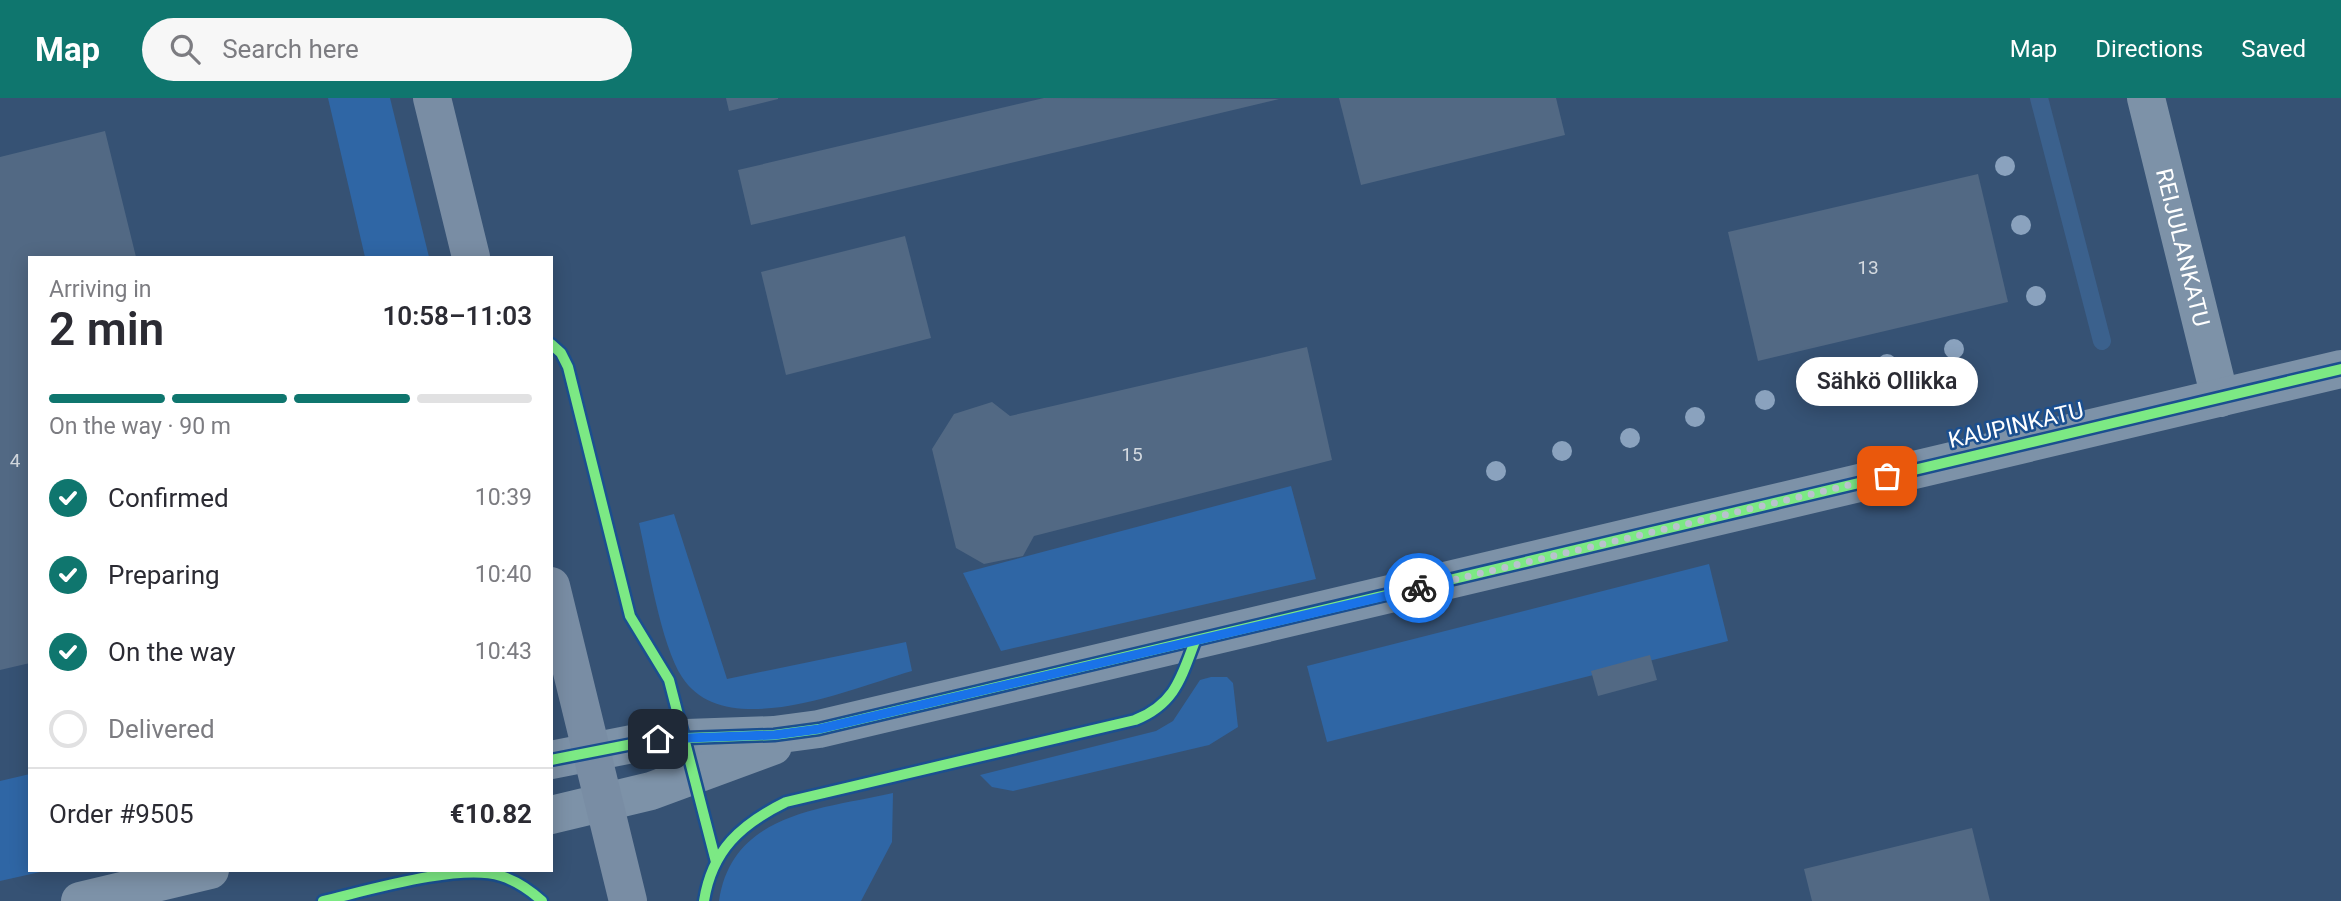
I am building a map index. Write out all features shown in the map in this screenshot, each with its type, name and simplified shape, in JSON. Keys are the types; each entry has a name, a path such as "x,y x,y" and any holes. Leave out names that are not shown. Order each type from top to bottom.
{"street":[{"path":"432,98 471,256"},
{"name":"REIJULANKATU","path":"2146,98 2220,398"},
{"name":"KAUPINKATU","path":"553,760 658,739 774,735 819,729 2341,369"},
{"path":"553,594 628,901"},
{"name":"KAUPINKATU","path":"553,815 651,791 819,729"},
{"path":"80,901 202,872"}],"shaded area":[{"path":"328,98 390,98 429,256 365,256"},
{"path":"1291,486 1316,579 1001,651 963,573"},
{"path":"674,514 727,679 906,642 912,671 791,706 758,709 728,707 702,697 682,677 674,663 656,603 639,523"},
{"path":"1709,564 1728,641 1327,742 1307,666"},
{"path":"1227,677 1233,683 1238,727 1209,745 1013,791 992,787 980,775 1156,731 1173,721 1200,680"},
{"path":"28,774 28,872 40,872 0,881 0,781"},
{"path":"893,793 892,842 861,901 719,901 727,871 742,849 761,832 811,811"}],"building":[{"path":"726,98 778,98 778,99 729,111"},
{"path":"1044,98 1279,99 751,225 738,170"},
{"path":"1339,98 1556,98 1565,135 1361,185"},
{"path":"105,131 136,256 28,256 28,663 0,670 0,157"},
{"path":"1978,174 2008,302 1758,361 1728,232"},
{"path":"905,236 931,338 786,375 761,272"},
{"path":"1307,347 1332,460 1034,536 1023,556 984,564 956,548 932,449 954,414 992,402 1010,416"},
{"path":"1650,655 1657,680 1598,696 1591,671"},
{"path":"1972,828 1990,901 1812,901 1804,869"}],"waterway":[{"path":"2039,98 2102,341"}],"cycle path":[{"path":"553,346 561,353 568,367 630,616 669,680 716,862"},
{"path":"553,760 658,739 774,735 819,729 2341,369"},
{"path":"704,901 708,883 722,853 742,830 770,810 786,802 1135,720 1148,714 1168,698 1180,678 1195,641"},
{"path":"323,901 387,885 462,873 501,876 512,880 542,901"}],"way so far":[{"path":"1419,588 1887,476"}],"place":[{"name":"Sähkö Ollikka","path":"1887,476"}],"route":[{"path":"658,739 774,735 819,729 1419,588"}]}
